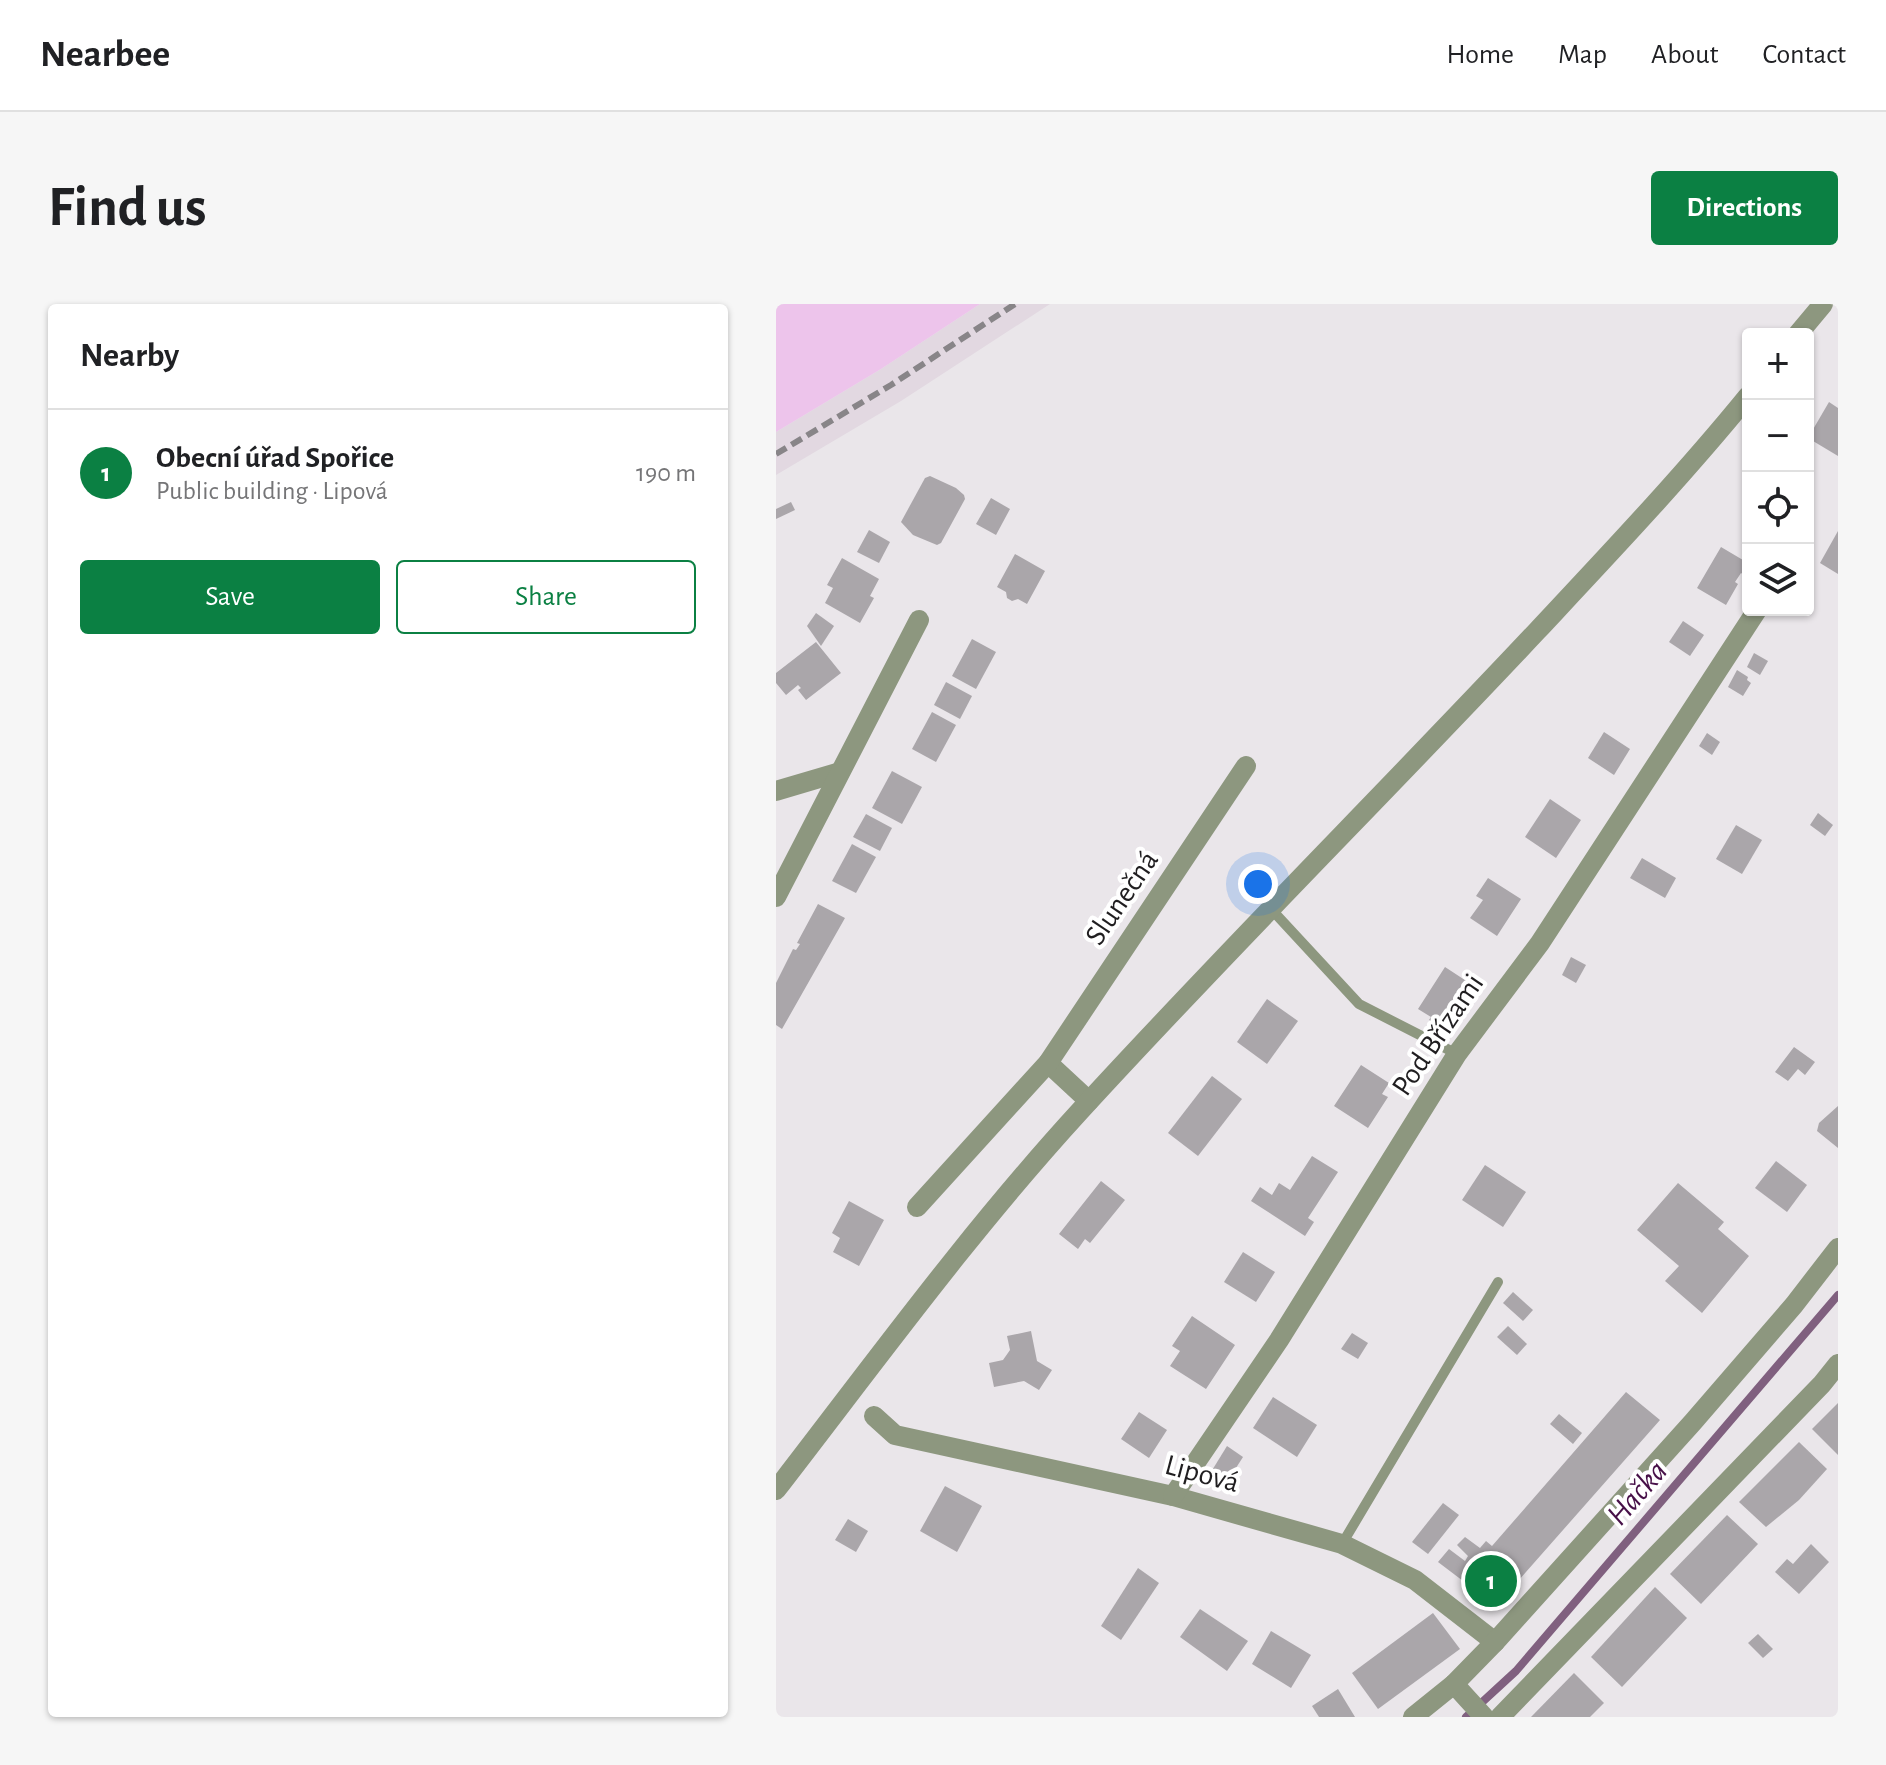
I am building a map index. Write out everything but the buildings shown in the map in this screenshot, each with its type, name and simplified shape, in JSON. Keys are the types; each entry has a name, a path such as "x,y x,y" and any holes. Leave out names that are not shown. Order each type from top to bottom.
{"street":[{"path":"1803,328 1823,304"},
{"path":"776,1490 961,1248 1089,1101 1647,514 1745,400"},
{"name":"Pod Břízami","path":"1173,1496 1279,1340 1457,1054 1540,943 1753,616"},
{"path":"776,896 919,620"},
{"name":"Slunečná","path":"917,1207 1048,1063 1246,766"},
{"path":"776,791 840,772"},
{"path":"1048,1063 1089,1101"},
{"path":"1413,1717 1459,1688 1495,1642 1794,1305 1838,1248"},
{"path":"1459,1688 1489,1716 1822,1384 1838,1364"},
{"name":"Lipová","path":"874,1416 895,1435 1173,1496 1342,1544 1415,1580 1495,1642"}],"lane":[{"path":"1271,909 1359,1004 1457,1054"},
{"path":"1342,1544 1498,1282"}],"shaded area":[{"path":"776,304 980,304 881,369 776,432"},
{"path":"980,304 1050,304 901,401 776,475 776,432 881,369"}],"waterway":[{"name":"Hačka","path":"1466,1717 1516,1671 1838,1295"}],"railway":[{"path":"776,454 891,385 1015,304"}],"place":[{"name":"Obecní úřad Spořice","path":"1491,1581"}]}
